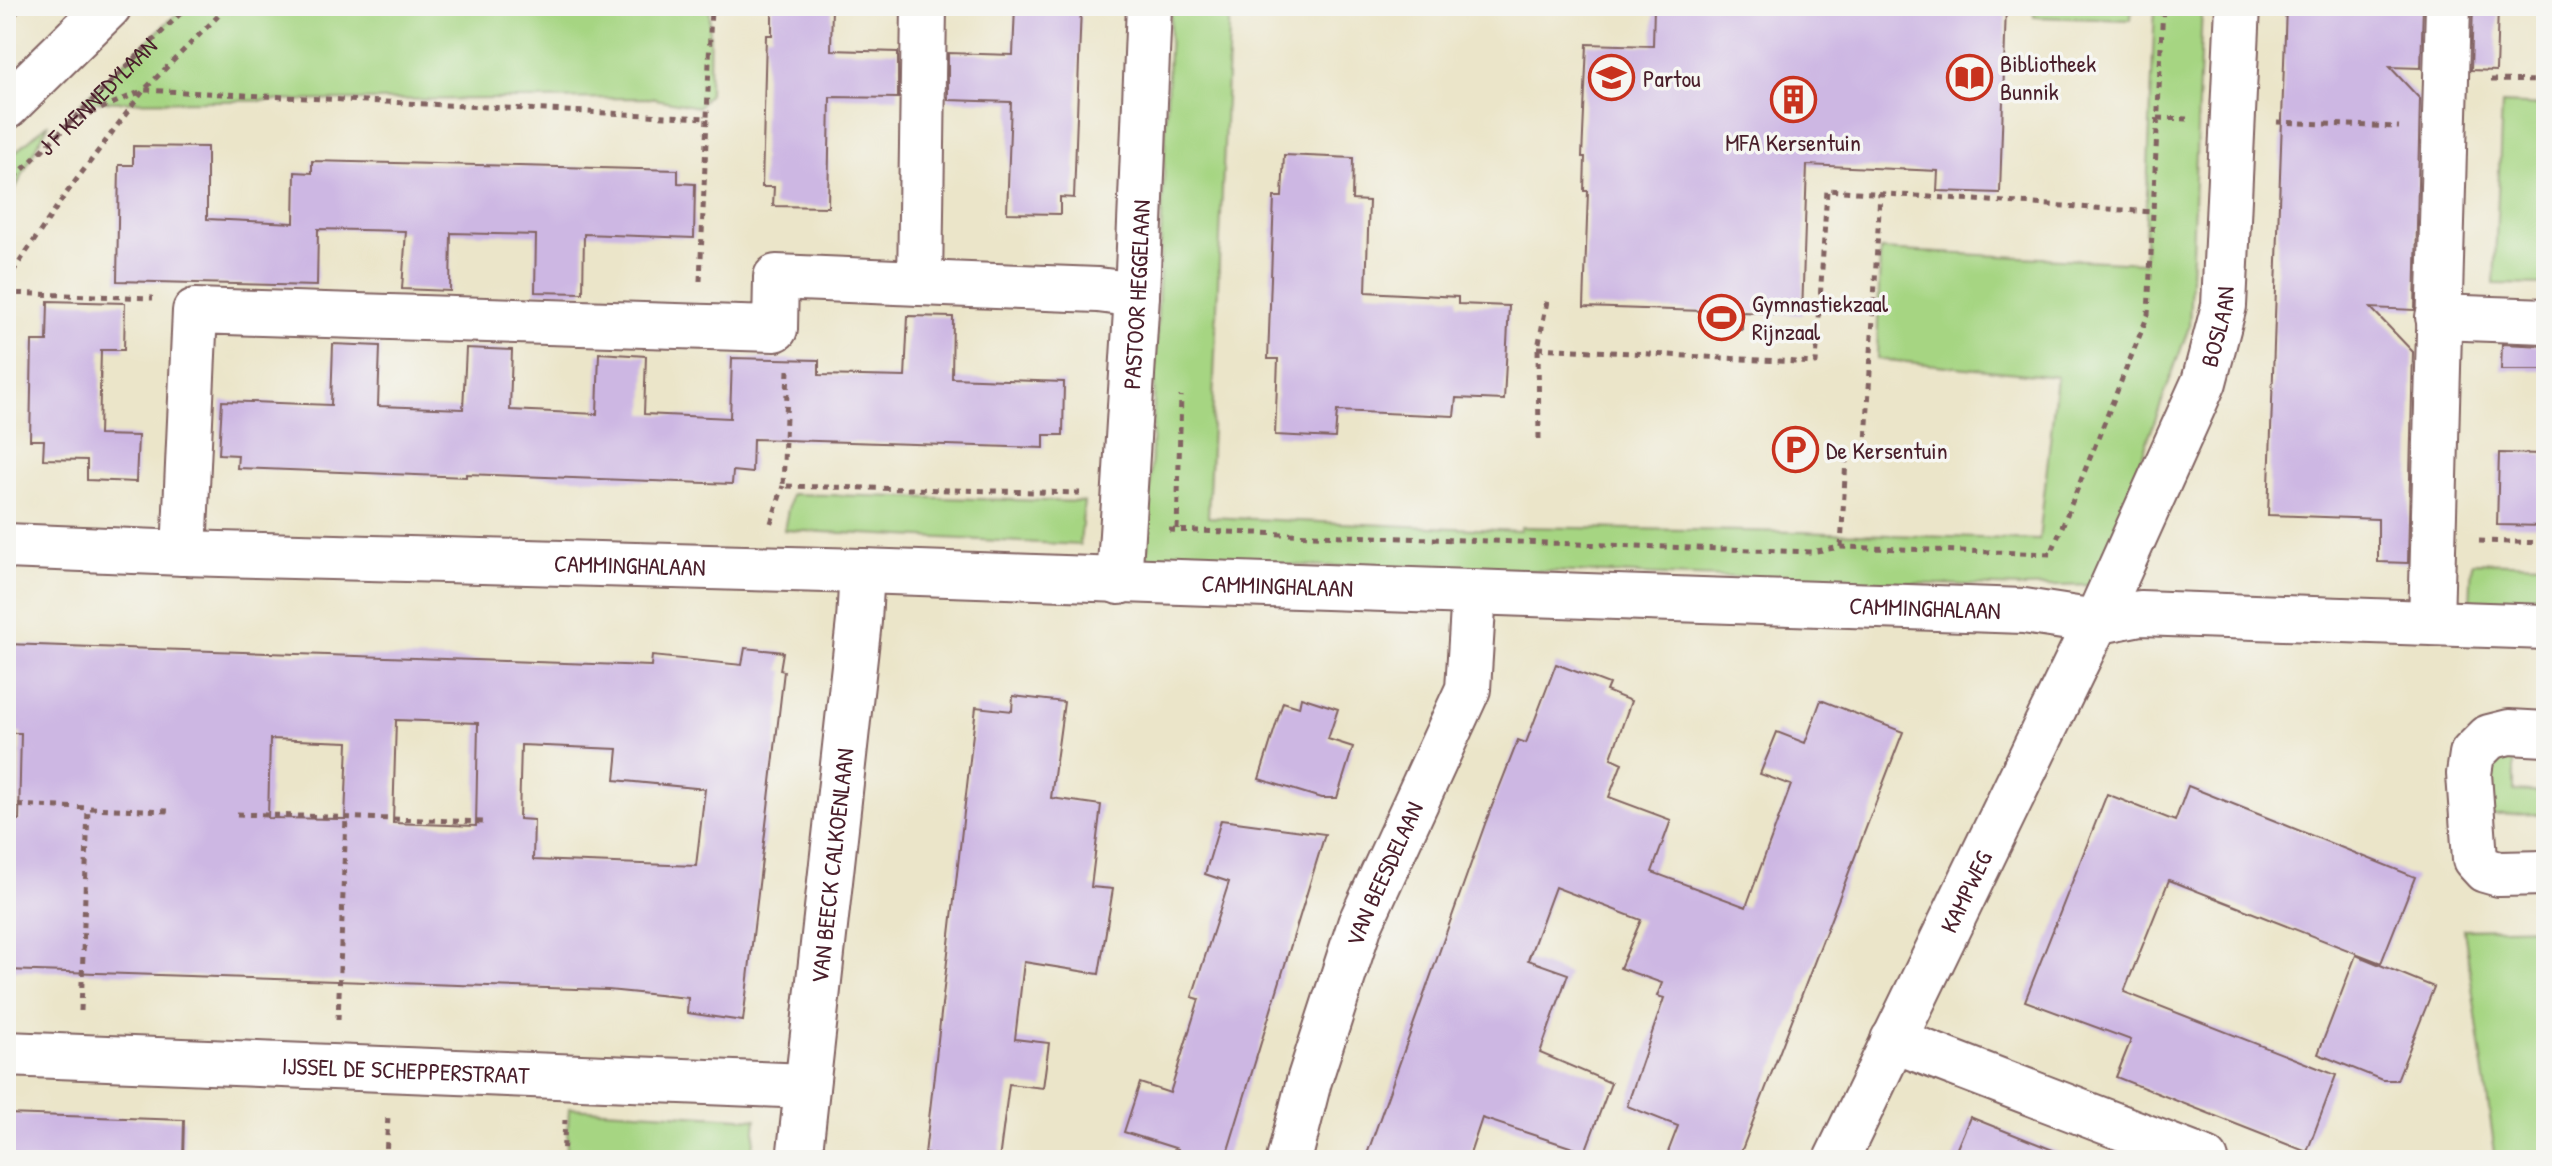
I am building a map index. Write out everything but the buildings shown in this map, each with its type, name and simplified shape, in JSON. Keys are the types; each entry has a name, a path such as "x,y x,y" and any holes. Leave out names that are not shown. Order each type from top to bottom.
{"street":[{"path":"6,107 109,6"},
{"path":"920,283 924,6"},
{"name":"PASTOOR HEGGELAAN","path":"1119,582 1137,295 1149,6"},
{"name":"BOSLAAN","path":"2096,622 2204,382 2224,306 2238,6"},
{"path":"2431,622 2448,6"},
{"path":"184,553 195,311 775,329 776,277 1098,290 1137,295"},
{"path":"2438,317 2546,321"},
{"name":"CAMMINGHALAAN","path":"6,546 862,571 2024,611 2096,622 2140,613 2546,627"},
{"name":"VAN BEECK CALKOENLAAN","path":"799,1160 862,571"},
{"name":"VAN BEESDELAAN","path":"1289,1160 1309,1081 1360,924 1468,689 1474,592"},
{"name":"KAMPWEG","path":"1836,1160 2096,622"},
{"path":"2546,734 2509,732 2489,737 2472,754 2469,774 2475,859 2485,870 2499,874 2546,873"},
{"path":"1893,1040 2206,1160"},
{"name":"IJSSEL DE SCHEPPERSTRAAT","path":"6,1054 807,1086"}],"path":[{"path":"6,23 23,6"},
{"name":"J F KENNEDYLAAN","path":"6,186 188,6"},
{"path":"6,282 65,195 144,90 228,6"},
{"path":"698,327 711,6"},
{"path":"775,329 789,345 783,486 1088,494 1124,528 1811,552 1841,547 2051,554 2148,315 2163,6"},
{"path":"68,123 144,90 707,118"},
{"path":"2158,118 2444,129"},
{"path":"1538,348 1816,363 1827,190 2153,212"},
{"path":"1865,460 1880,193"},
{"path":"6,293 174,299 195,311"},
{"path":"1539,439 1538,348 1547,301"},
{"path":"1841,547 1846,459"},
{"path":"2435,540 2546,543"},
{"path":"6,805 171,811"},
{"path":"81,1024 88,808"},
{"path":"237,814 486,822"},
{"path":"337,1036 346,817"}],"green space":[{"path":"185,6 710,6 709,94 698,107 650,98 81,102"},
{"path":"1171,6 1230,6 1208,517 1520,531 1521,527 2039,540 2057,377 1877,359 1880,250 2144,263 2155,6 2202,6 2189,327 2095,585 2024,587 1147,562"},
{"path":"2034,6 2132,6 2131,20 2034,17"},
{"path":"2502,104 2546,106 2546,285 2494,284"},
{"path":"49,123 6,207 6,160"},
{"path":"791,494 1084,502 1080,545 784,530"},
{"path":"2472,562 2546,564 2546,627 2469,625"},
{"path":"2490,759 2514,759 2514,791 2546,793 2546,814 2491,815"},
{"path":"2546,927 2546,1160 2496,1160 2464,929"},
{"path":"569,1108 756,1119 752,1160 566,1160"}],"place":[{"name":"Bibliotheek Bunnik","path":"1969,77"},
{"name":"Partou","path":"1612,78"},
{"name":"MFA Kersentuin","path":"1793,100"},
{"name":"Gymnastiekzaal Rijnzaal","path":"1721,317"},
{"name":"De Kersentuin","path":"1795,450"}]}
